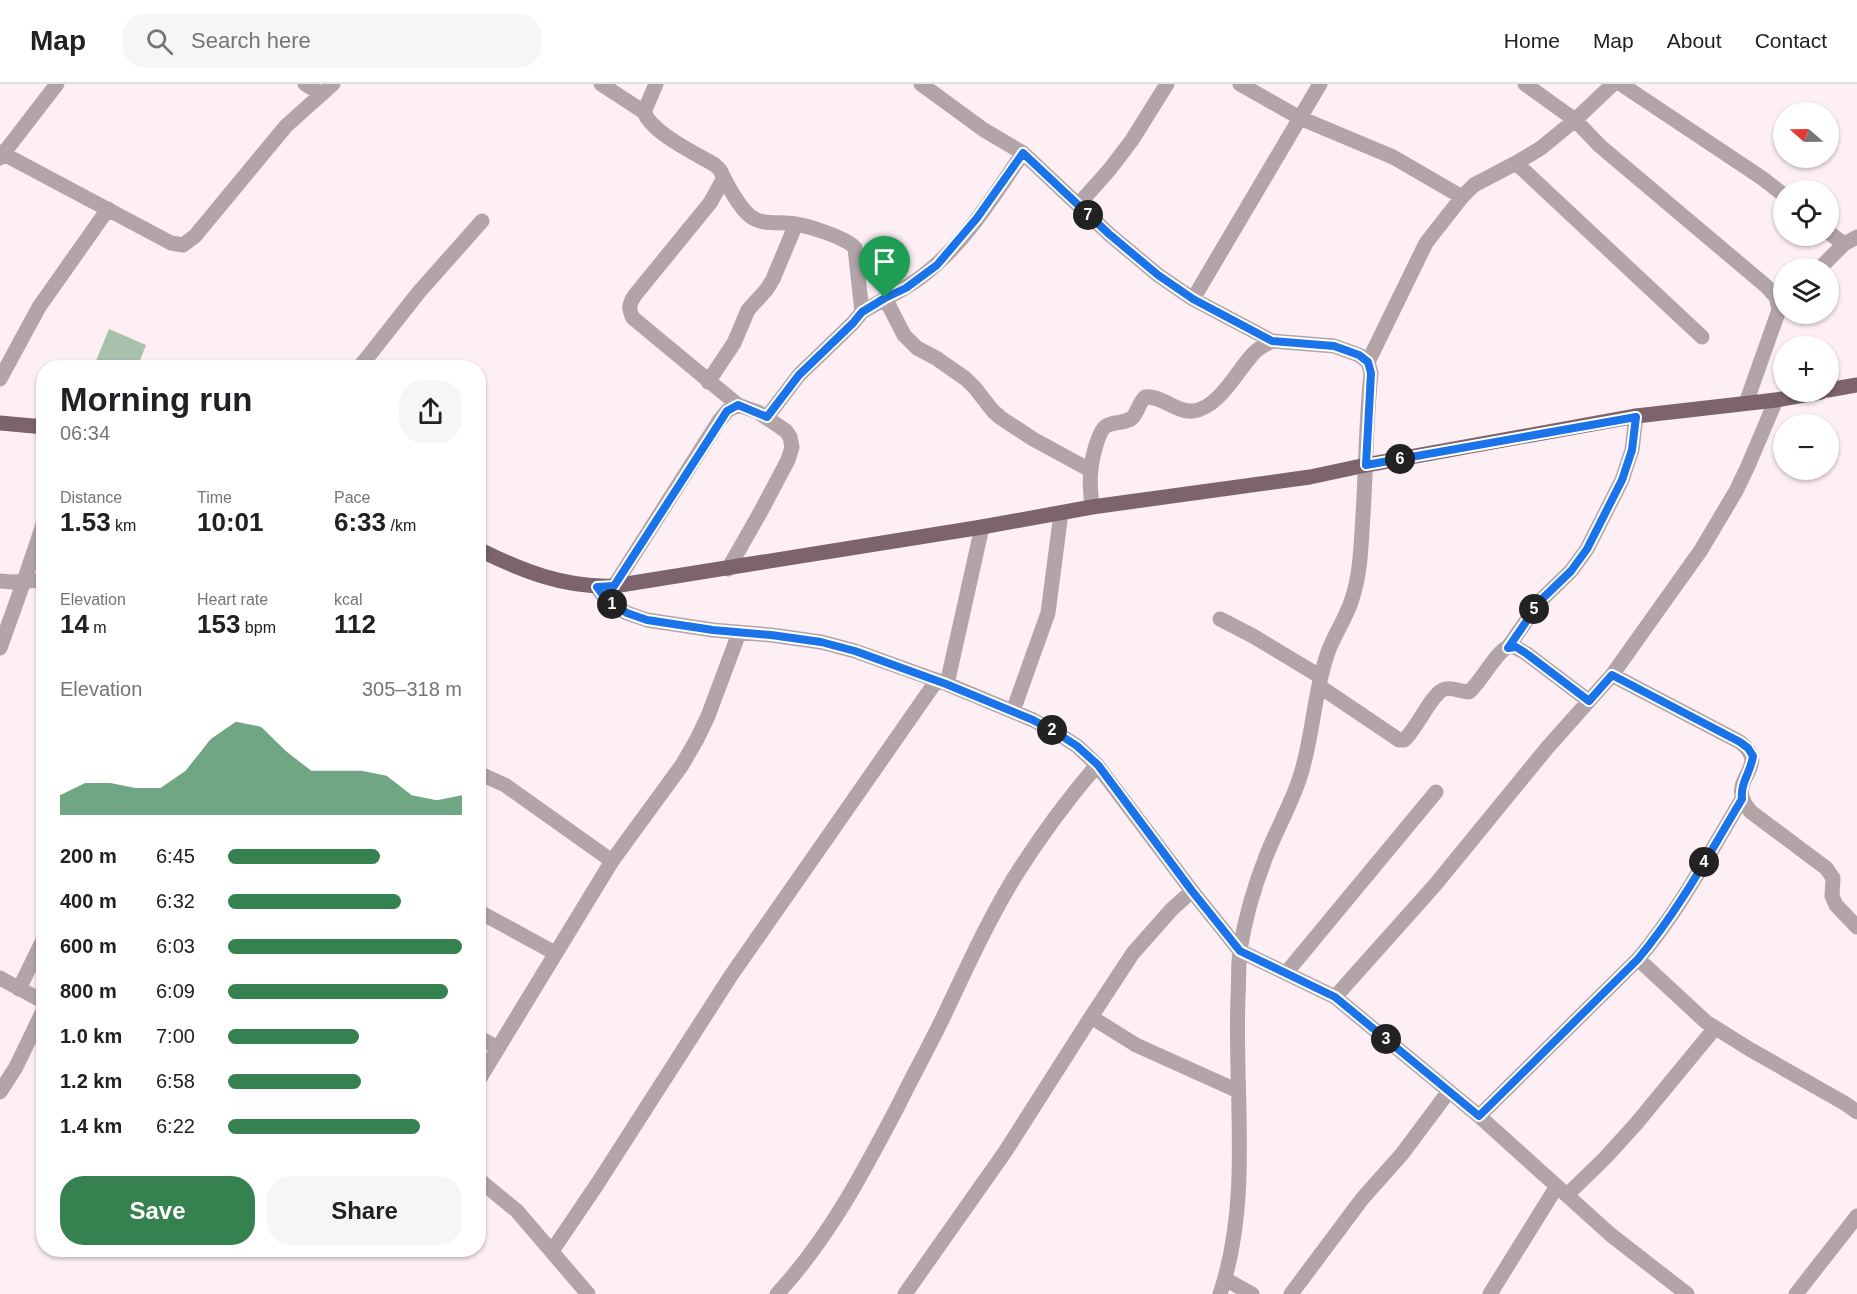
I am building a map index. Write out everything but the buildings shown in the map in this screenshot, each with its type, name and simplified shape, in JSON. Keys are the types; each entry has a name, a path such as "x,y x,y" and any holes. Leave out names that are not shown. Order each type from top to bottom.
{"main road":[{"path":"1839,388 1857,385"},
{"path":"486,553 542,577 597,587 614,586 728,569 1092,507 1310,477 1636,417 1773,399"},
{"path":"0,414 36,417"},
{"path":"0,423 36,426"}],"street":[{"path":"57,84 1,155 171,243 183,244 195,236 286,126 333,84"},
{"path":"305,84 321,94"},
{"path":"600,84 644,112 647,119 659,130 715,165 752,218 760,221 796,224 850,243 855,248 862,312"},
{"path":"644,112 656,84"},
{"path":"921,84 984,130 1023,153 1109,234 1158,275 1193,299 1272,341 1334,346 1359,355 1368,362 1371,373 1357,579 1352,601 1327,654 1299,780 1257,882 1240,951 1237,1040 1240,1132 1238,1196 1225,1279 1220,1294"},
{"path":"1078,205 1121,155 1167,84"},
{"path":"1240,84 1300,118 1394,157 1462,197"},
{"path":"1193,299 1320,84"},
{"path":"1525,84 1575,120 1600,146 1773,294"},
{"path":"1368,362 1425,243 1462,197 1474,185 1516,164 1541,148 1613,84"},
{"path":"1622,84 1773,186"},
{"path":"767,417 799,375 862,312 906,288 937,265 977,218 1023,153"},
{"path":"1516,164 1702,337"},
{"path":"724,178 710,203 635,295 629,309 633,318 708,382 738,405 767,417 786,431 790,437 792,447 788,460 728,569"},
{"path":"0,379 39,307 108,209"},
{"path":"365,360 419,292 482,221"},
{"path":"708,382 734,343 748,309 773,279 796,224"},
{"path":"1831,258 1850,240"},
{"path":"885,298 904,335 916,348 936,358 966,379 1001,418 1033,439 1090,470"},
{"path":"1746,403 1775,324"},
{"path":"1092,507 1090,470 1104,427 1133,417 1145,397 1157,398 1184,410 1202,409 1220,396 1260,347 1272,341"},
{"path":"1335,997 1436,885 1547,747 1612,675 1701,550 1736,492 1775,402"},
{"path":"614,586 719,421 727,411 738,405"},
{"path":"1508,648 1541,600 1571,571 1587,549 1622,480 1632,450 1636,417"},
{"path":"1013,711 1048,613 1061,513"},
{"path":"552,1251 710,1007 942,682 982,527"},
{"path":"0,648 36,546"},
{"path":"0,581 36,580"},
{"path":"597,587 615,606 647,620 821,642 855,651 942,682 1013,711 1057,733 1077,746 1098,765 1240,951 1335,997 1479,1116 1611,1235 1687,1294"},
{"path":"1220,619 1253,636 1399,740 1404,740 1412,734 1437,693 1446,688 1469,692 1501,652 1508,648 1516,647 1527,654 1589,701"},
{"path":"486,1068 612,861 682,765 708,716 739,633"},
{"path":"1612,675 1748,748 1753,756 1752,765 1741,790 1742,799 1751,812 1826,868 1833,878 1832,896 1836,905 1857,927"},
{"path":"777,1294 808,1258 864,1172 993,915 1014,878 1069,797 1098,765"},
{"path":"486,777 505,785 612,861"},
{"path":"1286,973 1436,792"},
{"path":"1479,1116 1638,959 1669,920 1742,799"},
{"path":"905,1294 1005,1152 1133,953 1150,931 1192,891"},
{"path":"486,915 555,953"},
{"path":"19,989 36,954"},
{"path":"1638,959 1706,1022 1857,1112"},
{"path":"0,978 36,998"},
{"path":"1091,1017 1136,1045 1238,1091"},
{"path":"0,1092 16,1067 36,1025"},
{"path":"1490,1294 1562,1190 1605,1158 1715,1028"},
{"path":"486,1041 498,1048"},
{"path":"1291,1294 1362,1199 1402,1154 1449,1092"},
{"path":"486,1184 517,1211 588,1294"},
{"path":"1796,1294 1857,1215"},
{"path":"1225,1279 1252,1294"}],"route":[{"path":"1023,153 1109,234 1158,275 1193,299 1272,341 1334,346 1359,355 1368,362 1371,373 1366,465 1636,417 1632,450 1622,480 1587,549 1571,571 1541,600 1508,648 1516,647 1527,654 1589,701 1612,675 1740,742 1753,756 1752,765 1741,790 1742,799 1658,936 1638,959 1479,1116 1335,997 1240,951 1098,765 1077,746 1057,733 1033,720 946,684 855,651 821,642 647,620 615,606 597,587 614,586 727,411 738,405 767,417 799,375 862,312 885,298 906,288 937,265 977,218 1023,153"}]}
